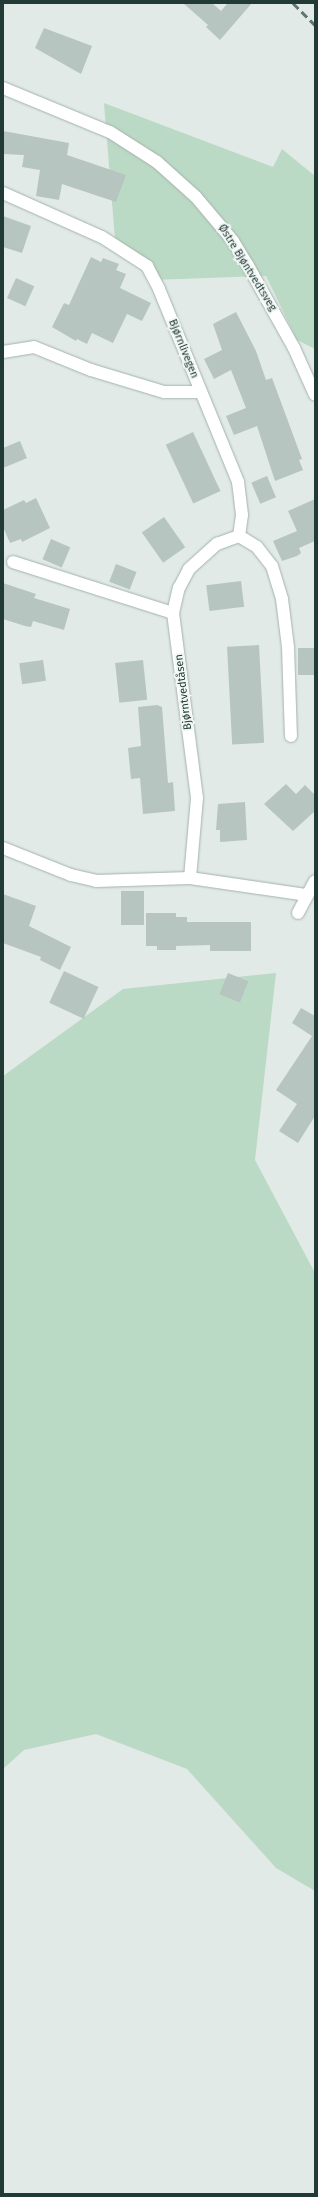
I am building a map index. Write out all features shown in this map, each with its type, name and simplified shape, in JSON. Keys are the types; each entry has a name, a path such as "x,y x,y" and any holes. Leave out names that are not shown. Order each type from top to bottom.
{"street":[{"name":"Østre Bjøntvedtsveg","path":"3,88 110,132 137,148 177,178 213,216 233,241 270,303 312,381 315,395"},
{"name":"Bjørnlivegen","path":"3,193 102,237 147,266 159,289 201,392 164,392 91,370 34,347 3,352"},
{"path":"201,392 238,482 242,515 239,536 256,547 272,566 282,599 288,647 291,736"},
{"name":"Bjørntvedtåsen","path":"190,878 197,798 173,613 179,588 189,569 217,544 239,536"},
{"path":"13,562 173,613"},
{"path":"3,848 71,875 96,881 190,878 306,895"},
{"path":"298,913 306,895 315,881"}],"green space":[{"path":"104,103 273,167 282,149 315,176 315,349 297,340 266,276 152,280 115,240"},
{"path":"276,973 255,1160 315,1273 315,1891 276,1868 187,1769 96,1734 24,1750 3,1769 3,1076 123,989"}],"building":[{"path":"183,3 212,3 221,11 228,3 252,3 220,40 206,27 208,25"},
{"path":"44,28 92,46 81,74 35,48"},
{"path":"3,131 69,143 67,155 126,175 116,202 62,184 59,200 36,196 40,170 22,167 24,155 3,154"},
{"path":"3,216 31,226 22,253 3,247"},
{"path":"91,257 101,262 103,258 119,264 116,270 126,274 120,288 151,303 142,321 127,314 113,343 92,333 87,344 77,339 76,341 52,327 64,303 69,305"},
{"path":"16,278 34,286 25,306 7,298"},
{"path":"236,312 256,351 266,380 272,378 302,459 299,460 303,470 275,481 257,426 234,435 226,416 246,408 231,370 214,379 204,359 222,350 213,324"},
{"path":"193,432 220,491 193,504 166,445"},
{"path":"20,441 27,458 3,468 3,448"},
{"path":"267,476 276,497 260,504 251,483"},
{"path":"36,498 50,528 22,542 21,539 10,543 3,527 3,510 24,500 26,503"},
{"path":"315,499 315,541 299,548 301,553 297,556 282,561 273,541 297,531 288,511"},
{"path":"164,517 185,547 163,563 142,532"},
{"path":"51,539 70,547 62,567 42,559"},
{"path":"116,564 137,572 130,590 109,582"},
{"path":"241,581 244,607 209,611 206,585"},
{"path":"3,583 36,594 34,598 70,609 64,630 33,621 31,627 3,619"},
{"path":"259,645 264,743 232,745 227,647"},
{"path":"298,648 315,648 315,675 298,675"},
{"path":"43,660 46,681 22,684 19,663"},
{"path":"143,660 147,700 119,703 115,663"},
{"path":"157,705 162,707 168,783 173,782 175,811 143,814 140,778 131,779 128,748 141,746 138,707"},
{"path":"286,784 296,794 305,785 315,795 315,811 293,831 264,804"},
{"path":"245,802 247,840 220,842 220,830 216,830 218,804"},
{"path":"121,891 144,891 144,925 121,925"},
{"path":"3,894 36,906 29,926 71,947 60,970 40,960 41,957 3,943"},
{"path":"146,913 176,913 176,917 187,917 187,922 251,922 251,951 210,951 210,945 176,946 176,950 157,950 157,946 146,946"},
{"path":"64,971 98,987 84,1019 49,1003"},
{"path":"228,973 248,981 240,1003 219,994"},
{"path":"301,1008 315,1016 315,1116 298,1143 279,1131 297,1104 276,1090 312,1036 292,1023"}],"railway":[{"path":"293,3 315,25"}]}
